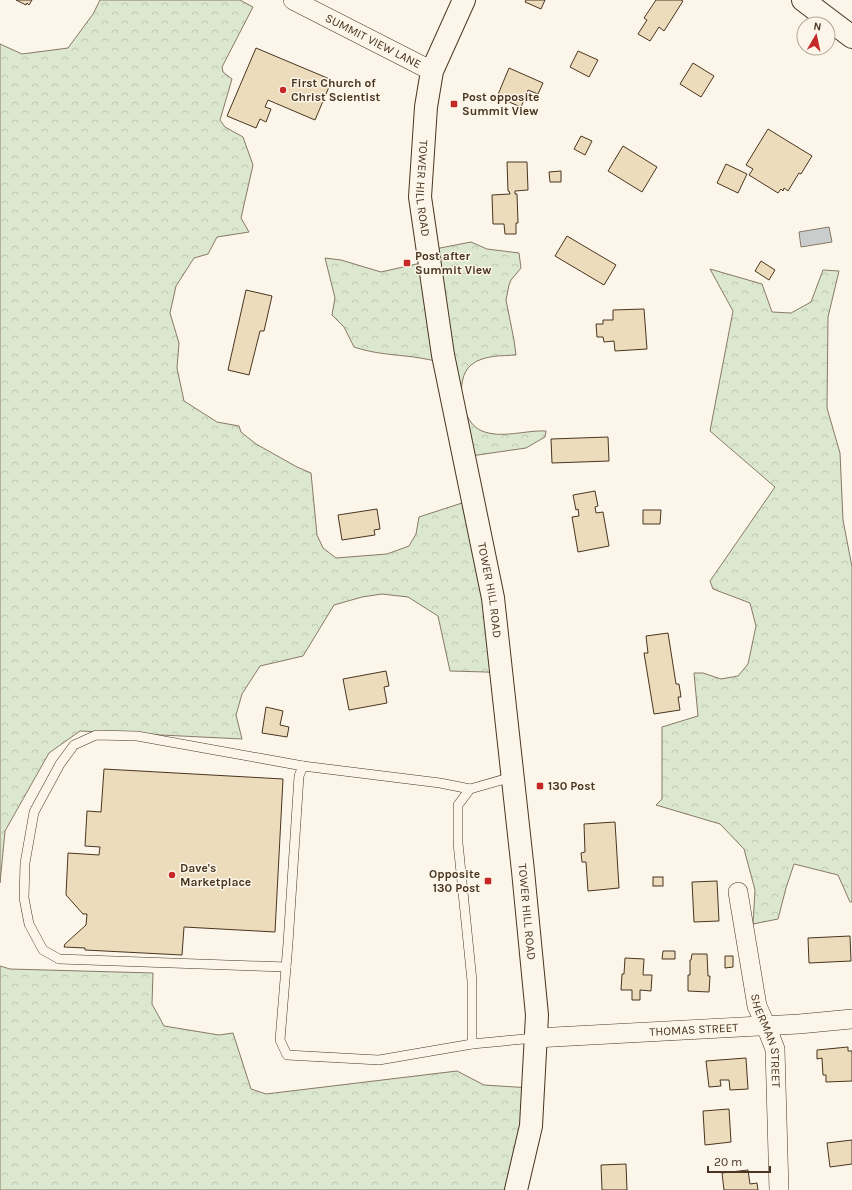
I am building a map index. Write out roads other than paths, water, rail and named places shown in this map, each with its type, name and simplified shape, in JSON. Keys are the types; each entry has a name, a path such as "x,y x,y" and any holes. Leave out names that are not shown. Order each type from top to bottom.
{"main road":[{"name":"TOWER HILL ROAD","path":"464,0 432,71 426,106 420,197 443,356 493,598 537,1014 531,1126 516,1190"},
{"path":"803,0 852,37"}],"street":[{"name":"SUMMIT VIEW LANE","path":"292,0 432,71"},
{"name":"SHERMAN STREET","path":"738,892 757,1006 775,1049 779,1190"},
{"name":"THOMAS STREET","path":"535,1038 766,1026 852,1019"}],"lane":[{"path":"286,967 59,959 43,950 29,924 24,898 24,863 34,812 60,764 74,745 96,735 137,736 303,766 440,783 470,789 512,776"},
{"path":"303,766 299,776 280,1040 287,1055 379,1060 472,1044 535,1038"},
{"path":"470,789 458,805 458,843 472,981 472,1044"}],"place":[{"name":"First Church of Christ Scientist","path":"283,90"},
{"name":"Post opposite Summit View","path":"454,104"},
{"name":"Post after Summit View","path":"407,263"},
{"name":"130 Post","path":"540,786"},
{"name":"Dave's Marketplace","path":"172,875"},
{"name":"Opposite 130 Post","path":"488,881"}]}
